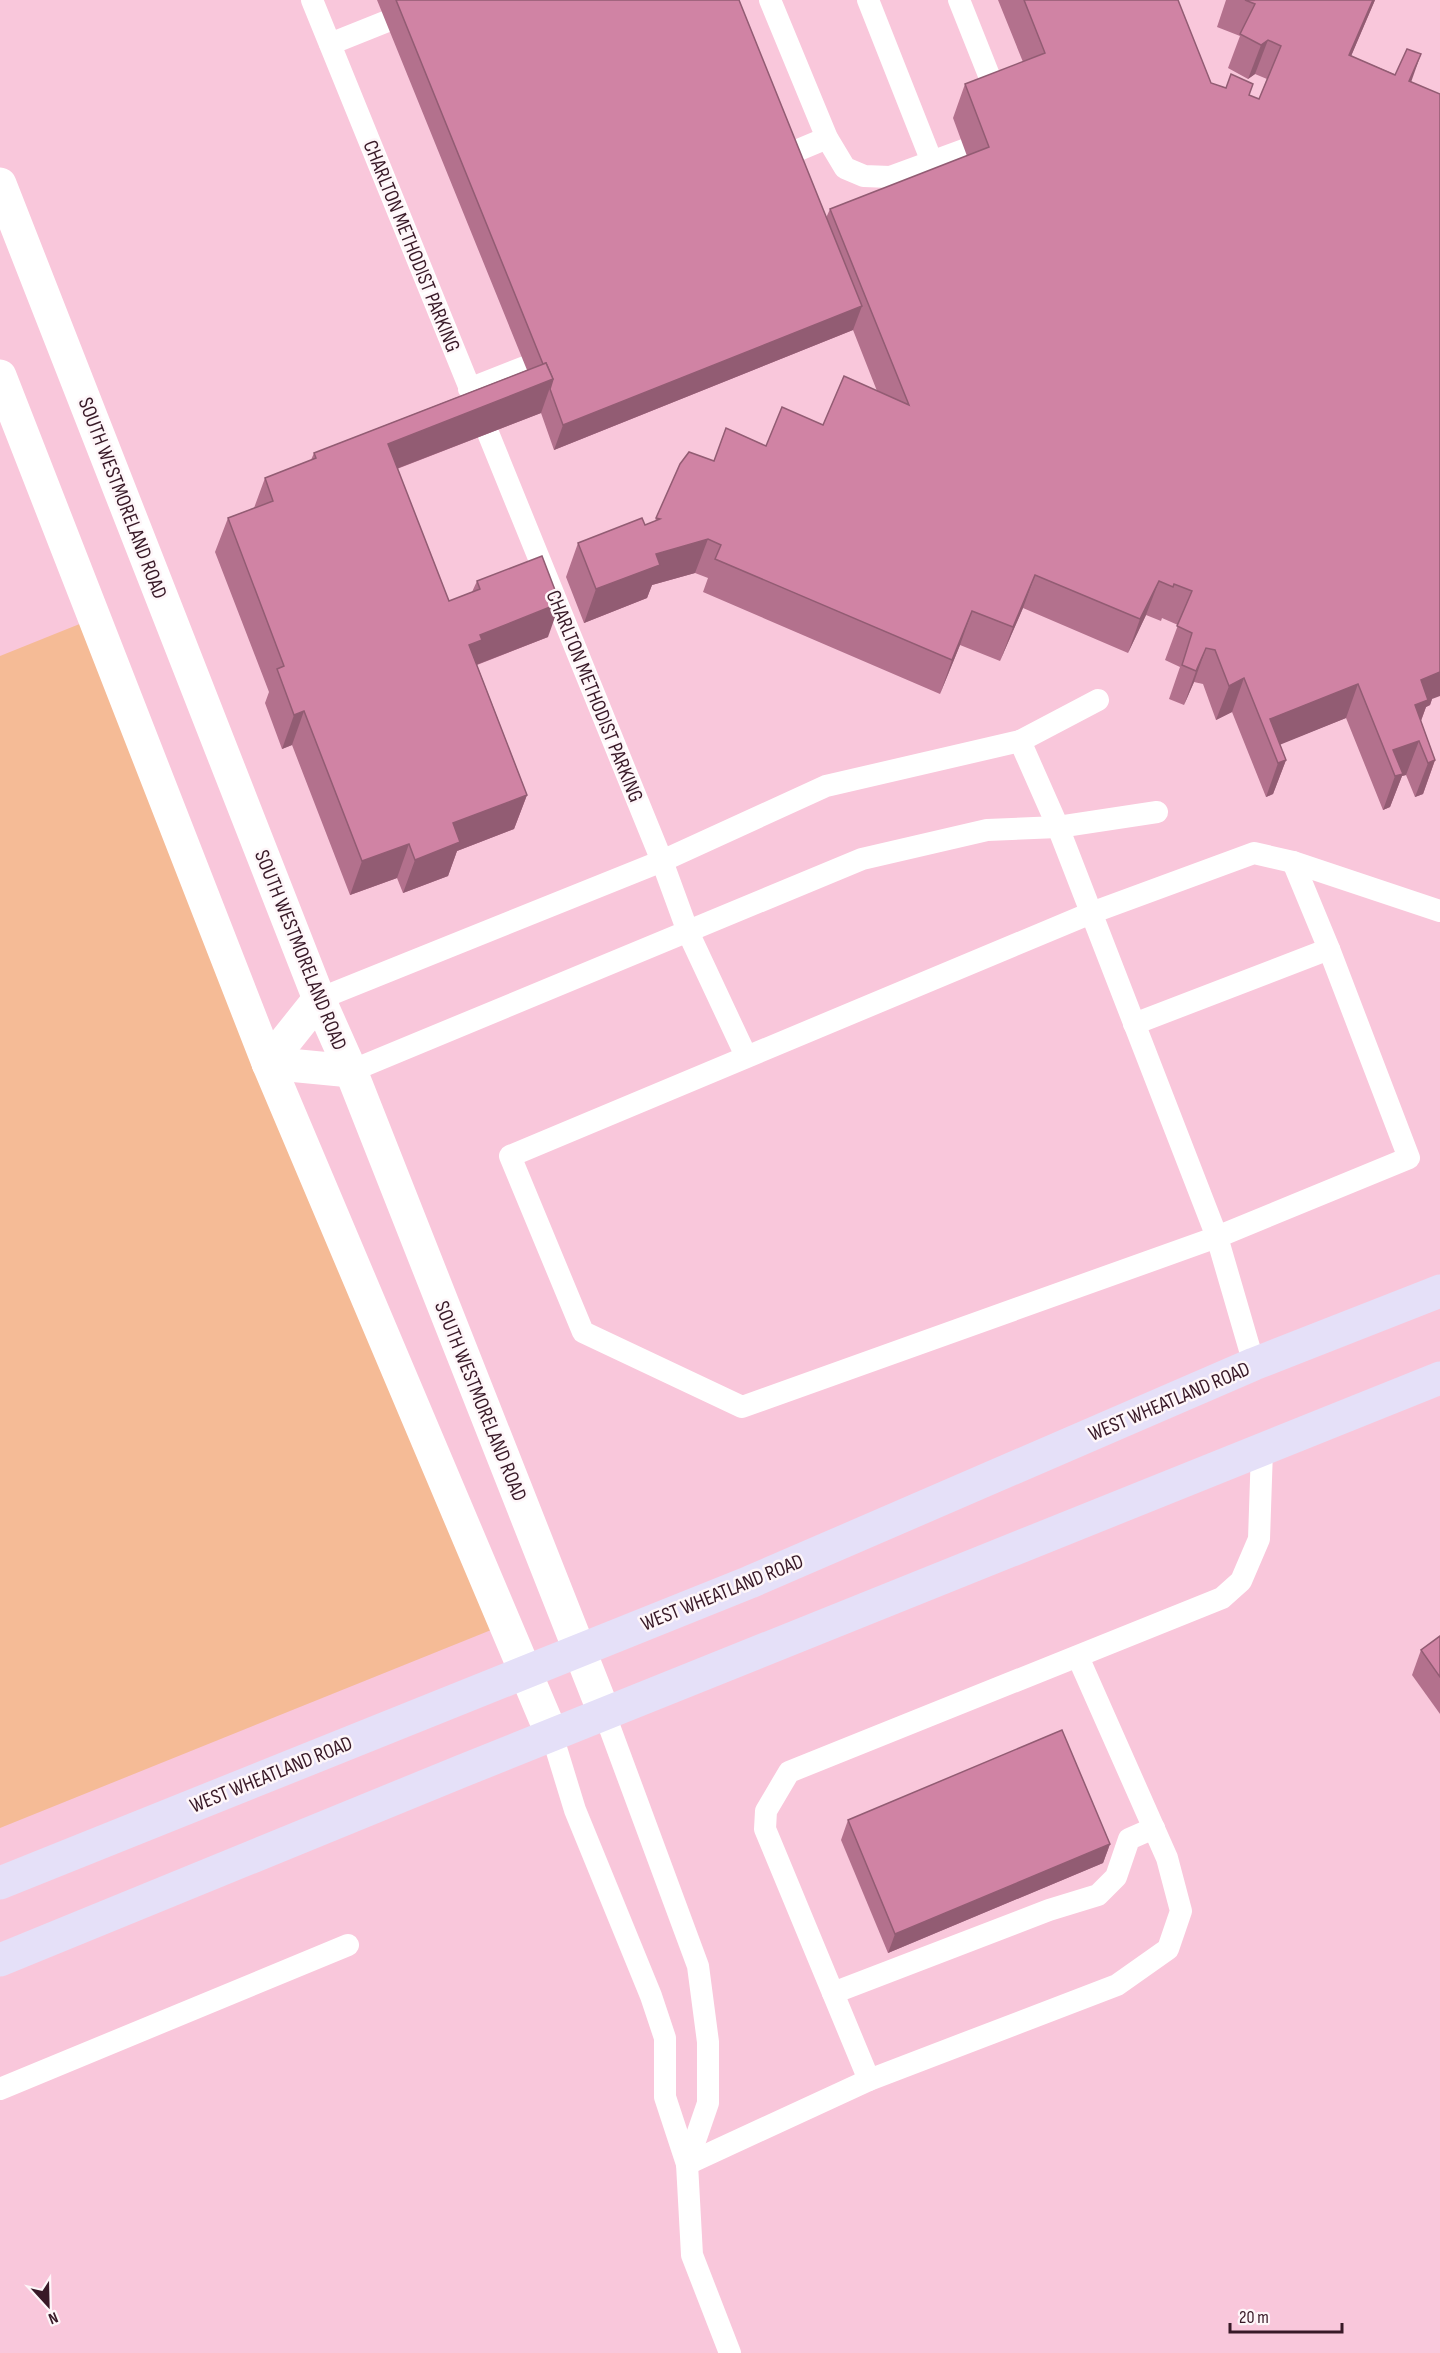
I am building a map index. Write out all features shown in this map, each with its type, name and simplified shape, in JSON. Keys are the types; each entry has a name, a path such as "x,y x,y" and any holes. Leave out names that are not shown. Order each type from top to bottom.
{"main road":[{"name":"WEST WHEATLAND ROAD","path":"0,1883 750,1582 1254,1364 1440,1291"},
{"path":"0,1960 1262,1450 1438,1384"}],"street":[{"name":"SOUTH WESTMORELAND ROAD","path":"0,184 319,999 351,1071 605,1715"},
{"path":"0,376 268,1063 552,1735"},
{"path":"268,1063 319,999"},
{"path":"268,1063 351,1071"}],"lane":[{"name":"CHARLTON METHODIST PARKING","path":"312,0 662,861 688,932 746,1056"},
{"path":"770,0 827,138 845,168 864,176 890,177 980,144 997,127 1002,108 959,0"},
{"path":"868,0 932,162"},
{"path":"330,44 385,22"},
{"path":"784,156 827,138"},
{"path":"469,389 525,367"},
{"path":"319,999 662,861 826,786 1020,741 1098,700"},
{"path":"1020,741 1058,826 1217,1237 1254,1364"},
{"path":"351,1071 862,859 987,830 1058,826 1157,812"},
{"path":"1293,862 1409,1158 1217,1237 742,1407 583,1332 510,1156 1091,913 1254,853 1293,862 1440,911"},
{"path":"1134,1024 1329,949"},
{"path":"869,2080 765,1829 766,1811 789,1772 1222,1599 1241,1581 1259,1539 1262,1450"},
{"path":"687,2163 869,2080 1117,1984 1168,1949 1181,1911 1167,1858 1078,1657"},
{"path":"605,1715 698,1966 708,2043 708,2103 687,2163"},
{"path":"552,1735 575,1810 651,1996 665,2038 665,2097 687,2163 692,2255 730,2353"},
{"path":"833,1993 1049,1910 1098,1895 1116,1877 1129,1839 1154,1828"},
{"path":"0,2089 348,1945"}],"shaded area":[{"path":"97,617 506,1624 0,1828 0,656"}],"building":[{"path":"396,0 739,0 862,306 563,425 550,389 553,379 546,363 543,364"},
{"path":"1024,0 1178,0 1211,83 1226,88 1231,74 1253,84 1249,95 1259,99 1281,46 1268,40 1261,45 1240,34 1255,4 1245,0 1373,0 1349,55 1395,75 1407,49 1421,54 1409,81 1440,94 1440,672 1421,680 1428,700 1415,705 1435,760 1428,763 1419,741 1393,750 1403,774 1395,776 1358,684 1270,719 1286,760 1278,763 1244,678 1229,686 1215,650 1206,648 1196,671 1182,665 1192,633 1177,626 1192,591 1174,584 1173,587 1159,581 1140,619 1035,575 1013,627 972,611 952,660 715,559 721,545 708,539 656,554 660,565 596,589 578,543 642,518 645,525 660,519 656,518 680,464 689,452 714,461 726,428 766,446 782,407 823,425 844,376 909,405 830,209 989,147 965,84 1045,53"},
{"path":"546,363 553,379 388,444 449,601 480,589 477,581 542,556 560,603 480,635 482,640 469,645 527,795 453,823 460,842 415,860 409,844 362,861 304,711 294,715 277,669 284,666 228,518 273,501 265,478 316,458 314,453"},
{"path":"1440,1636 1440,1677 1421,1650"},
{"path":"1062,1730 1110,1844 895,1934 848,1820"}]}
